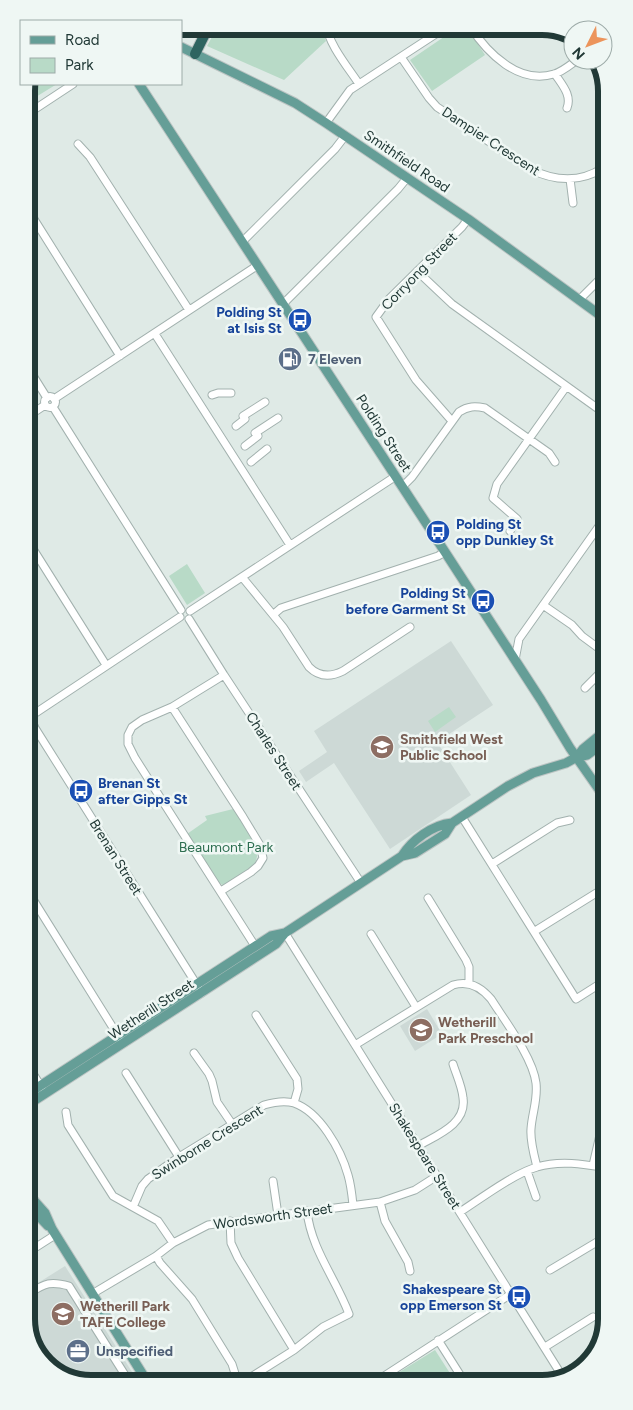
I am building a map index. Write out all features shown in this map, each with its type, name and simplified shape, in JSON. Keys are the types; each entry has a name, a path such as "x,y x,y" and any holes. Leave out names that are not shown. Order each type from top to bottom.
{"highway":[{"path":"195,54 205,35"}],"main road":[{"name":"Smithfield Road","path":"182,47 295,103 468,219 598,314"},
{"name":"Polding Street","path":"140,85 403,486 598,788"},
{"path":"577,757 583,748 598,736"},
{"name":"Wetherill Street","path":"35,1100 276,944 285,933 402,856 410,844 441,824 452,824 519,780 533,773 587,755 598,747"},
{"name":"Wetherill Street","path":"35,1089 271,936 285,933"},
{"path":"35,1202 44,1213 143,1375"},
{"path":"35,1212 54,1232"}],"street":[{"path":"328,35 359,84"},
{"path":"326,123 350,90 434,35"},
{"path":"476,35 486,49 522,73 543,77 555,74 563,69"},
{"name":"Dampier Crescent","path":"401,57 429,98 438,107 530,169 543,176 570,179 585,177 598,171"},
{"path":"555,74 568,95 570,101 567,108"},
{"path":"35,108 71,85"},
{"path":"243,241 335,149 345,136"},
{"path":"78,144 90,157 189,310"},
{"path":"283,304 407,178"},
{"path":"570,179 573,204"},
{"name":"Corryong Street","path":"451,420 416,380 376,317 388,299 468,219"},
{"path":"35,221 120,356"},
{"path":"35,412 258,265"},
{"path":"418,271 452,304 598,409"},
{"path":"579,300 598,281"},
{"path":"154,334 290,545"},
{"path":"35,379 184,620 189,619 191,616 190,610"},
{"path":"510,531 517,519 493,498 497,484 566,387"},
{"path":"212,395 231,393"},
{"path":"236,426 244,417 265,402"},
{"path":"403,486 412,477 451,420 464,408 475,406 485,408 549,453 555,462"},
{"path":"245,446 278,418"},
{"path":"251,462 267,449"},
{"path":"35,714 187,608 190,610 396,476"},
{"path":"515,660 519,640 598,527"},
{"path":"35,552 106,665"},
{"path":"274,614 281,608 445,552"},
{"path":"242,577 274,614 314,672 326,675 343,671 410,627"},
{"path":"543,605 572,625 582,636 598,648"},
{"name":"Charles Street","path":"189,619 361,883"},
{"path":"502,640 510,643 519,640"},
{"path":"224,675 172,707 137,723 130,731 128,744 135,758 255,946"},
{"path":"585,688 598,675"},
{"path":"172,707 243,817 262,851 263,858 258,866 220,891"},
{"name":"Brenan Street","path":"35,728 202,993"},
{"path":"462,817 576,999 598,985"},
{"path":"492,864 557,823 570,820"},
{"path":"534,931 598,892"},
{"path":"428,898 466,960 469,967 469,983"},
{"path":"35,903 123,1044"},
{"name":"Shakespeare Street","path":"285,933 560,1372"},
{"path":"371,934 416,1007"},
{"path":"355,1045 453,985 469,983 485,992 532,1067 537,1097 531,1129 537,1167"},
{"path":"256,1015 296,1079 298,1089 294,1103 313,1114 333,1141 348,1176 353,1205"},
{"path":"194,1053 212,1081 218,1102 232,1124"},
{"path":"418,1146 453,1125 460,1117 464,1108 464,1097 453,1064"},
{"path":"126,1073 179,1157"},
{"path":"35,1076 46,1094"},
{"name":"Swinborne Crescent","path":"133,1207 142,1186 148,1179 179,1157 264,1105 274,1102 294,1103"},
{"path":"66,1112 68,1125 113,1196 120,1202 158,1221 173,1243"},
{"path":"593,1165 598,1144"},
{"path":"460,1212 537,1167 576,1163 598,1166"},
{"path":"528,1171 536,1197"},
{"name":"Wordsworth Street","path":"92,1294 156,1256 173,1243 208,1225 380,1202 415,1190 437,1176"},
{"path":"273,1181 278,1215"},
{"path":"380,1202 385,1221 408,1262 410,1271"},
{"path":"254,1375 294,1350 323,1328 349,1314 341,1293 315,1244 309,1228 307,1211"},
{"path":"230,1221 231,1243 238,1258 294,1350"},
{"path":"35,1247 54,1232"},
{"path":"550,1270 598,1241"},
{"path":"156,1256 192,1299 232,1364 236,1375"},
{"path":"35,1290 44,1284 57,1283 69,1286 125,1375"},
{"path":"386,1375 511,1294"},
{"path":"544,1347 593,1317"},
{"path":"438,1340 460,1375"}],"shaded area":[{"name":"Smithfield West Public School","path":"451,641 493,705 437,742 471,795 390,849 334,763 306,782 299,771 327,752 314,731"},
{"name":"Wetherill Park Preschool","path":"427,1009 442,1034 415,1051 400,1026"},
{"name":"Wetherill Park TAFE College","path":"65,1266 134,1375 80,1374 63,1367 49,1356 41,1344 35,1326 35,1285"}],"green space":[{"path":"213,35 324,35 326,41 284,80 207,46"},
{"path":"447,35 472,35 485,55 432,91 410,60"},
{"path":"35,85 55,85 35,97"},
{"path":"187,564 205,593 187,605 169,576"},
{"path":"449,707 456,717 435,732 428,721"},
{"name":"Beaumont Park","path":"233,809 252,837 257,853 256,861 251,868 224,886 218,882 187,834 207,820 205,816"},
{"path":"435,1350 451,1375 395,1375"}],"place":[{"name":"Polding St at Isis St","path":"300,320"},
{"name":"7 Eleven","path":"290,359"},
{"name":"Polding St opp Dunkley St","path":"438,532"},
{"name":"Polding St before Garment St","path":"483,601"},
{"name":"Smithfield West Public School","path":"382,747"},
{"name":"Brenan St after Gipps St","path":"81,791"},
{"name":"Wetherill Park Preschool","path":"421,1030"},
{"name":"Shakespeare St opp Emerson St","path":"519,1297"},
{"name":"Wetherill Park TAFE College","path":"63,1314"},
{"name":"Unspecified","path":"78,1351"}]}
